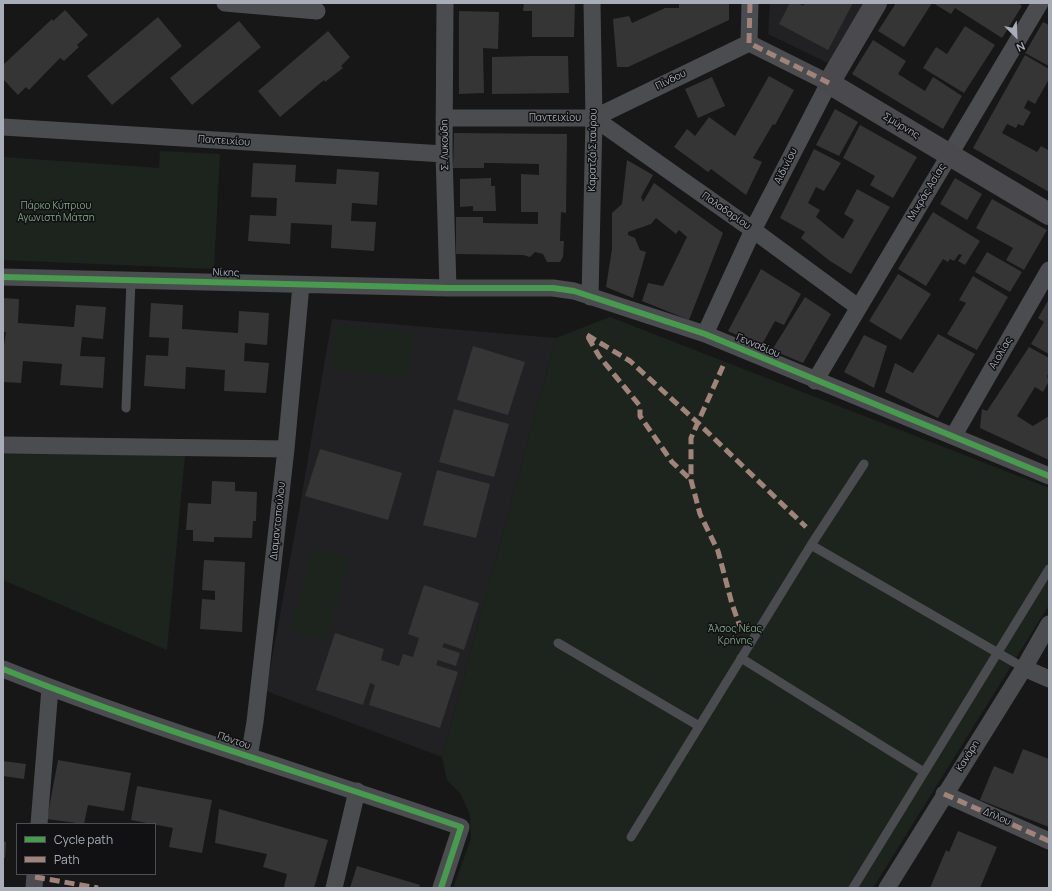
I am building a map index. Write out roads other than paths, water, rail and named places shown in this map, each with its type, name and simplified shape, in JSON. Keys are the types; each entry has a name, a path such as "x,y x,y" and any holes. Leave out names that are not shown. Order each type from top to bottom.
{"main road":[{"name":"Αϊδινίου","path":"829,83 876,3"},
{"name":"Σμύρνης","path":"829,83 1049,214"}],"street":[{"path":"225,3 317,11"},
{"name":"Σ. Λυκούδη","path":"445,3 444,154 448,288"},
{"name":"Καρατζά Σταύρου","path":"590,297 594,118 592,3"},
{"path":"749,43 750,3"},
{"name":"Μικράς Ασίας","path":"815,381 858,306 1040,3"},
{"name":"Πίνδου","path":"594,118 749,43"},
{"name":"Σμύρνης","path":"749,43 829,83"},
{"name":"Αϊδινίου","path":"705,334 753,230 829,83"},
{"name":"Παντειχίου","path":"444,118 594,118"},
{"name":"Παλαδαρίου","path":"594,118 858,306"},
{"name":"Παντειχίου","path":"3,127 444,154"},
{"name":"Αιολίας","path":"954,435 1049,270"},
{"name":"Νίκης","path":"3,277 448,288"},
{"name":"Διαμαντοπούλου","path":"249,757 255,722 286,449 301,285"},
{"name":"Γενναδίου","path":"448,288 554,288 574,291 705,334 815,381 954,435 1049,476"},
{"path":"3,445 286,449"},
{"name":"Κανάρη","path":"887,888 944,794 1024,668 1049,624"},
{"path":"1024,668 1049,679"},
{"name":"Πόντου","path":"3,669 50,688 249,757 357,791 461,827 441,888"},
{"path":"39,823 50,688"},
{"path":"334,888 357,791"},
{"name":"Δήλου","path":"944,794 1049,841"},
{"path":"34,888 35,875"}],"lane":[{"path":"126,408 131,280"},
{"path":"631,837 811,545 864,464"},
{"path":"811,545 1024,668"},
{"path":"853,888 1049,569"},
{"path":"558,643 699,726"},
{"path":"742,658 924,772"}],"park label":[{"name":"Πάρκο Κύπριου Αγωνιστή Μάτση","path":"56,212"},
{"name":"Άλσος Νέας Κρήνης","path":"735,634"}]}
